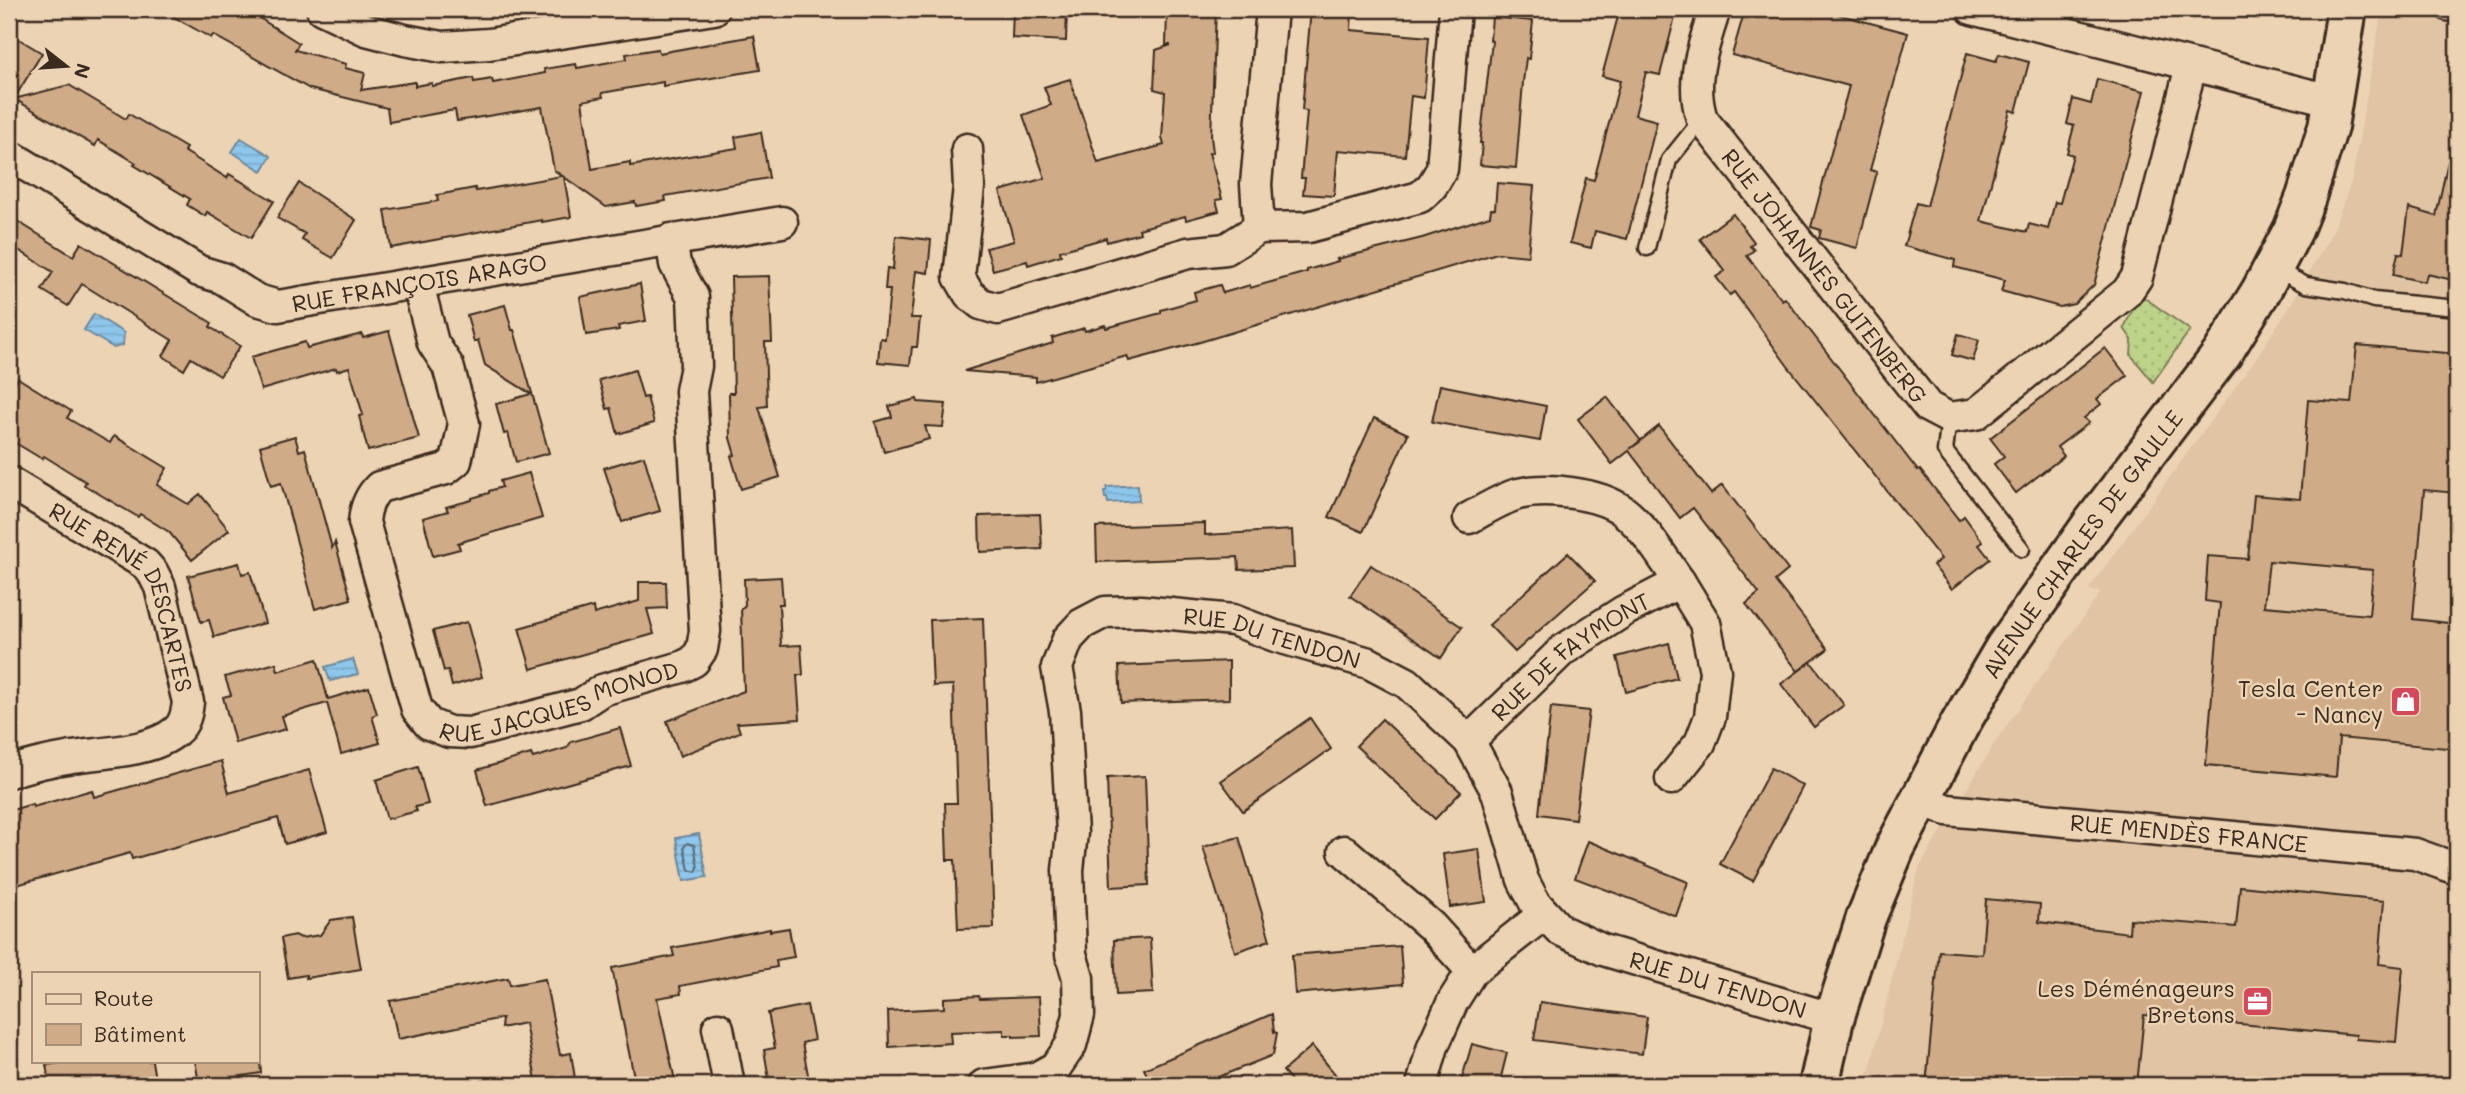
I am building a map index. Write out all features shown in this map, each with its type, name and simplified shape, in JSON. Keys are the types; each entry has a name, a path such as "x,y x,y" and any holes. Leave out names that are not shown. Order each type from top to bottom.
{"main road":[{"name":"AVENUE CHARLES DE GAULLE","path":"1819,1085 1834,1019 1866,918 1919,799 2004,649 2093,523 2222,354 2274,268 2306,197 2323,145 2334,101 2347,9"}],"street":[{"path":"322,9 366,30 442,47 489,44 714,9"},
{"path":"1259,228 1256,184 1272,9"},
{"path":"967,149 970,187 959,277 969,294 981,304 998,309 1188,253 1226,249 1259,228 1308,228 1420,197 1432,186 1442,169 1455,9"},
{"name":"RUE JOHANNES GUTENBERG","path":"1715,9 1696,76 1696,102 1702,119 1928,407 1949,418 1976,414 2127,292 2137,277 2191,66"},
{"path":"1972,9 2063,20 2191,66 2334,101"},
{"name":"RUE FRANÇOIS ARAGO","path":"9,155 199,271 222,278 257,300 278,306 782,222"},
{"name":"RUE JACQUES MONOD","path":"418,284 433,343 448,366 464,424 459,449 456,461 446,469 379,488 365,510 364,522 418,709 429,724 449,732 470,733 581,704 602,690 682,667 694,661 702,649 705,631 691,391 696,366 693,297 675,264 671,239"},
{"name":"RUE RENÉ DESCARTES","path":"9,482 145,564 153,573 160,587 188,702 179,730 163,740 108,754 69,757 9,772"},
{"name":"RUE DE FAYMONT","path":"1469,518 1518,494 1563,491 1597,499 1622,510 1646,535 1680,582 1704,623 1715,671 1710,717 1700,743 1671,779"},
{"name":"RUE DE FAYMONT","path":"1469,741 1563,650 1624,611 1680,582"},
{"name":"RUE DU TENDON","path":"984,1085 1036,1078 1056,1067 1071,1045 1079,1015 1078,978 1071,954 1068,870 1072,833 1065,711 1057,667 1068,639 1082,624 1105,612 1141,611 1233,620 1275,636 1369,663 1406,683 1469,741 1497,792 1523,880 1535,903 1560,930 1603,950 1834,1019"},
{"name":"RUE MENDÈS FRANCE","path":"1919,799 1947,810 2415,854 2457,869"},
{"path":"1344,851 1431,926 1472,971"},
{"path":"1422,1085 1438,1035 1453,1001 1472,971 1544,914"},
{"path":"718,1028 729,1085"}],"lane":[{"path":"2442,9 2446,13 2457,15"},
{"path":"1647,248 1670,160 1702,119"},
{"path":"2274,268 2306,285 2345,291 2374,300 2457,308"},
{"path":"1949,418 1945,451 2022,549"}],"shaded area":[{"path":"2382,9 2457,9 2457,1085 1866,1085 1919,868 1994,744 2101,592 2088,590 2252,364 2288,309 2333,231 2352,179"}],"green space":[{"path":"2142,296 2190,330 2153,382 2131,355 2132,340 2124,328"}],"water":[{"path":"241,138 271,156 262,171 232,152"},
{"path":"94,314 124,333 123,345 114,348 84,330"},
{"path":"1138,485 1139,501 1108,503 1105,498 1104,491 1107,487"},
{"path":"353,659 358,674 330,681 325,667"},
{"path":"699,834 707,877 684,881 676,838"}],"building":[{"path":"160,9 245,9 299,43 295,50 346,64 345,68 365,73 361,90 415,82 415,86 432,83 432,86 473,78 474,82 492,79 493,83 545,73 544,69 576,64 577,68 627,59 626,54 658,49 659,53 754,36 760,70 663,86 663,82 602,93 603,97 582,101 592,169 630,162 630,166 737,148 735,137 761,132 769,178 665,196 666,201 606,207 564,177 571,217 391,248 385,210 438,201 437,195 562,176 554,170 542,107 457,121 455,110 389,122 387,108 310,89"},
{"path":"1013,9 1067,9 1066,41 1012,38"},
{"path":"1174,9 1216,9 1211,137 1213,152 1209,153 1222,199 1216,200 1219,211 1186,220 1185,216 1139,229 1140,233 1107,242 1106,238 1060,251 1061,255 1028,265 1027,261 993,270 986,248 1014,241 1000,191 1045,178 1023,115 1051,105 1044,87 1070,79 1098,163 1164,145 1162,138 1165,92 1154,89 1156,50 1171,45 1166,45 1167,12 1173,12"},
{"path":"1311,9 1352,9 1351,30 1429,37 1424,98 1411,96 1405,156 1338,150 1334,196 1303,194 1305,178 1301,178 1307,111 1302,110"},
{"path":"1620,9 1677,9 1660,75 1646,72 1635,115 1657,121 1627,239 1595,231 1591,248 1570,243 1586,178 1594,180 1620,81 1602,76"},
{"path":"1751,9 1818,9 1908,33 1870,170 1877,172 1857,248 1819,238 1821,230 1811,227 1849,86 1732,55 1744,13 1749,15"},
{"path":"1492,17 1533,21 1529,59 1526,58 1523,82 1516,168 1480,165"},
{"path":"9,33 42,53 9,108"},
{"path":"1967,53 1996,61 1999,54 2029,62 2016,112 2010,110 1981,221 2027,232 2029,224 2048,229 2055,202 2060,203 2073,155 2067,153 2074,126 2067,124 2073,99 2091,104 2097,79 2144,91 2094,285 2074,304 2060,307 2001,291 2005,280 1954,267 1955,260 1904,246 1916,203 1927,206"},
{"path":"69,85 126,119 129,114 186,148 184,151 227,178 229,174 274,201 251,238 207,212 205,216 187,205 190,199 98,140 95,146 14,99"},
{"path":"2448,161 2457,162 2457,281 2427,274 2425,282 2393,275 2398,253 2403,254 2409,208 2436,216"},
{"path":"299,183 356,220 333,258 302,240 305,234 277,218"},
{"path":"1497,183 1534,186 1528,256 1497,253 1200,342 1129,361 1127,356 1036,382 1036,377 964,371 1053,343 1052,338 1084,328 1085,331 1105,325 1106,328 1161,313 1161,310 1196,300 1194,292 1220,285 1223,293 1250,285 1250,288 1307,272 1338,261 1337,259 1422,238 1490,216 1491,209 1495,209"},
{"path":"1733,214 1754,242 1750,246 1754,250 1747,256 1782,300 1785,298 1918,471 1920,470 1959,520 1964,516 1983,542 1979,545 1990,559 1952,589 1933,565 1941,559 1787,365 1734,292 1730,295 1716,277 1725,271 1700,239"},
{"path":"9,216 73,256 81,243 212,323 210,327 240,346 220,376 191,358 184,370 163,356 172,340 82,284 68,306 42,290 53,272 9,244"},
{"path":"896,236 931,240 928,273 916,271 911,318 920,318 917,347 912,347 910,365 878,362 880,338 885,339 890,290 885,290 887,268 893,269"},
{"path":"769,276 772,342 765,342 767,406 759,407 780,477 741,489 731,456 735,455 730,438 729,393 734,393 731,277"},
{"path":"640,284 646,321 618,326 619,330 586,335 580,297"},
{"path":"505,305 549,453 516,462 508,433 504,434 496,404 531,394 485,365 478,340 474,342 467,315"},
{"path":"389,331 419,438 368,451 359,416 363,415 349,367 337,371 336,368 261,390 251,357 305,342 307,348 362,334 363,338"},
{"path":"1958,334 1979,340 1973,361 1952,355"},
{"path":"2357,345 2457,354 2457,493 2424,490 2413,619 2457,624 2457,749 2339,738 2336,777 2206,765 2220,603 2205,601 2208,556 2248,559 2254,495 2300,499 2308,400 2351,403","holes":["2269,561 2373,570 2369,615 2264,606"]},
{"path":"2105,348 2127,376 2097,399 2101,404 2084,418 2089,423 2057,447 2064,456 2016,493 1994,464 2004,456 1990,438"},
{"path":"635,370 643,398 647,397 654,423 618,434 599,380"},
{"path":"18,378 71,411 67,418 110,443 114,436 167,468 157,485 188,504 200,494 229,530 192,560 169,532 84,485 86,482 44,456 42,459 9,439 9,393"},
{"path":"1440,385 1546,406 1540,441 1432,422"},
{"path":"1607,397 1641,441 1659,426 1711,494 1722,485 1788,570 1775,581 1828,649 1798,671 1746,604 1759,593 1693,508 1680,518 1629,451 1612,464 1578,419"},
{"path":"917,399 918,402 946,404 943,427 925,426 929,439 884,452 875,422 892,417 889,406"},
{"path":"1374,418 1408,434 1363,532 1329,517"},
{"path":"295,436 299,451 305,449 332,548 335,542 351,599 315,609 281,483 271,486 260,446"},
{"path":"644,456 660,511 622,522 604,468"},
{"path":"529,473 542,518 458,543 460,549 433,556 423,518 448,511 446,507 472,500 502,487 500,481"},
{"path":"1040,514 1042,549 980,552 979,516"},
{"path":"1205,523 1205,535 1292,530 1294,568 1239,570 1238,557 1097,562 1096,527"},
{"path":"1568,553 1595,581 1515,652 1489,625"},
{"path":"239,563 242,574 250,572 265,623 214,637 209,620 201,622 188,576"},
{"path":"1371,565 1462,627 1441,658 1350,596"},
{"path":"781,577 781,646 801,645 803,675 797,675 800,719 737,723 740,732 680,756 667,721 744,691 741,609 745,605 744,579"},
{"path":"639,582 666,582 667,608 647,609 654,634 531,669 519,628 593,607 594,614 639,601"},
{"path":"983,618 994,928 958,929 955,860 947,860 945,803 957,803 953,685 933,686 930,620"},
{"path":"467,622 482,677 452,686 448,670 444,671 433,631"},
{"path":"1669,643 1677,678 1626,692 1617,657"},
{"path":"317,659 328,699 369,687 377,714 372,716 380,743 341,754 327,703 282,716 286,729 235,743 223,697 231,695 225,677 276,663 278,671"},
{"path":"1229,661 1229,699 1121,703 1119,666"},
{"path":"1811,662 1844,705 1814,727 1781,684"},
{"path":"1551,707 1589,711 1575,819 1539,814"},
{"path":"1310,718 1331,749 1243,811 1221,781"},
{"path":"1382,719 1461,792 1435,819 1356,746"},
{"path":"620,728 631,766 487,806 477,770 531,754 533,758 567,748 571,742"},
{"path":"221,761 229,793 309,770 327,832 285,844 278,818 132,859 130,853 13,886 9,873 9,811 92,790 94,797"},
{"path":"418,767 428,804 415,807 417,811 387,819 376,780"},
{"path":"1771,768 1803,786 1753,881 1720,864"},
{"path":"1145,776 1149,885 1111,887 1107,778"},
{"path":"1239,837 1270,940 1235,952 1203,847"},
{"path":"1588,841 1688,882 1676,916 1575,878"},
{"path":"1479,849 1486,902 1450,907 1443,854"},
{"path":"2240,886 2384,901 2379,964 2403,967 2396,1042 2356,1039 2356,1035 2144,1015 2137,1085 1926,1085 1939,951 1982,954 1986,899 2040,904 2039,922 2129,933 2130,919 2236,927"},
{"path":"352,917 361,969 306,978 306,975 288,978 281,938 320,935 331,920"},
{"path":"789,928 794,957 776,960 777,967 680,986 681,994 657,998 676,1085 641,1085 639,1076 634,1077 612,968 674,956 672,948 770,929"},
{"path":"1150,938 1153,993 1116,995 1114,940"},
{"path":"1400,946 1403,984 1295,994 1292,955"},
{"path":"508,978 510,985 545,979 560,1055 571,1053 576,1085 537,1085 525,1023 501,1028 502,1018 398,1039 390,1001"},
{"path":"979,996 980,999 1039,997 1041,1036 1013,1037 1004,1035 1004,1030 950,1032 951,1043 889,1047 888,1011 944,1008 944,998"},
{"path":"1540,1002 1647,1017 1642,1054 1534,1040"},
{"path":"807,1005 814,1040 802,1043 810,1085 770,1085 764,1050 775,1048 768,1013"},
{"path":"1272,1014 1274,1032 1277,1033 1273,1055 1199,1085 1152,1085 1144,1069"},
{"path":"1472,1044 1507,1053 1499,1085 1460,1085"},
{"path":"1312,1046 1344,1085 1295,1085 1283,1071"},
{"path":"260,1061 261,1073 199,1083 195,1062"},
{"path":"68,1062 152,1062 156,1085 50,1085 46,1065"}],"place":[{"name":"Tesla Center - Nancy","path":"2406,701"},
{"name":"Les Déménageurs Bretons","path":"2258,1001"}]}
